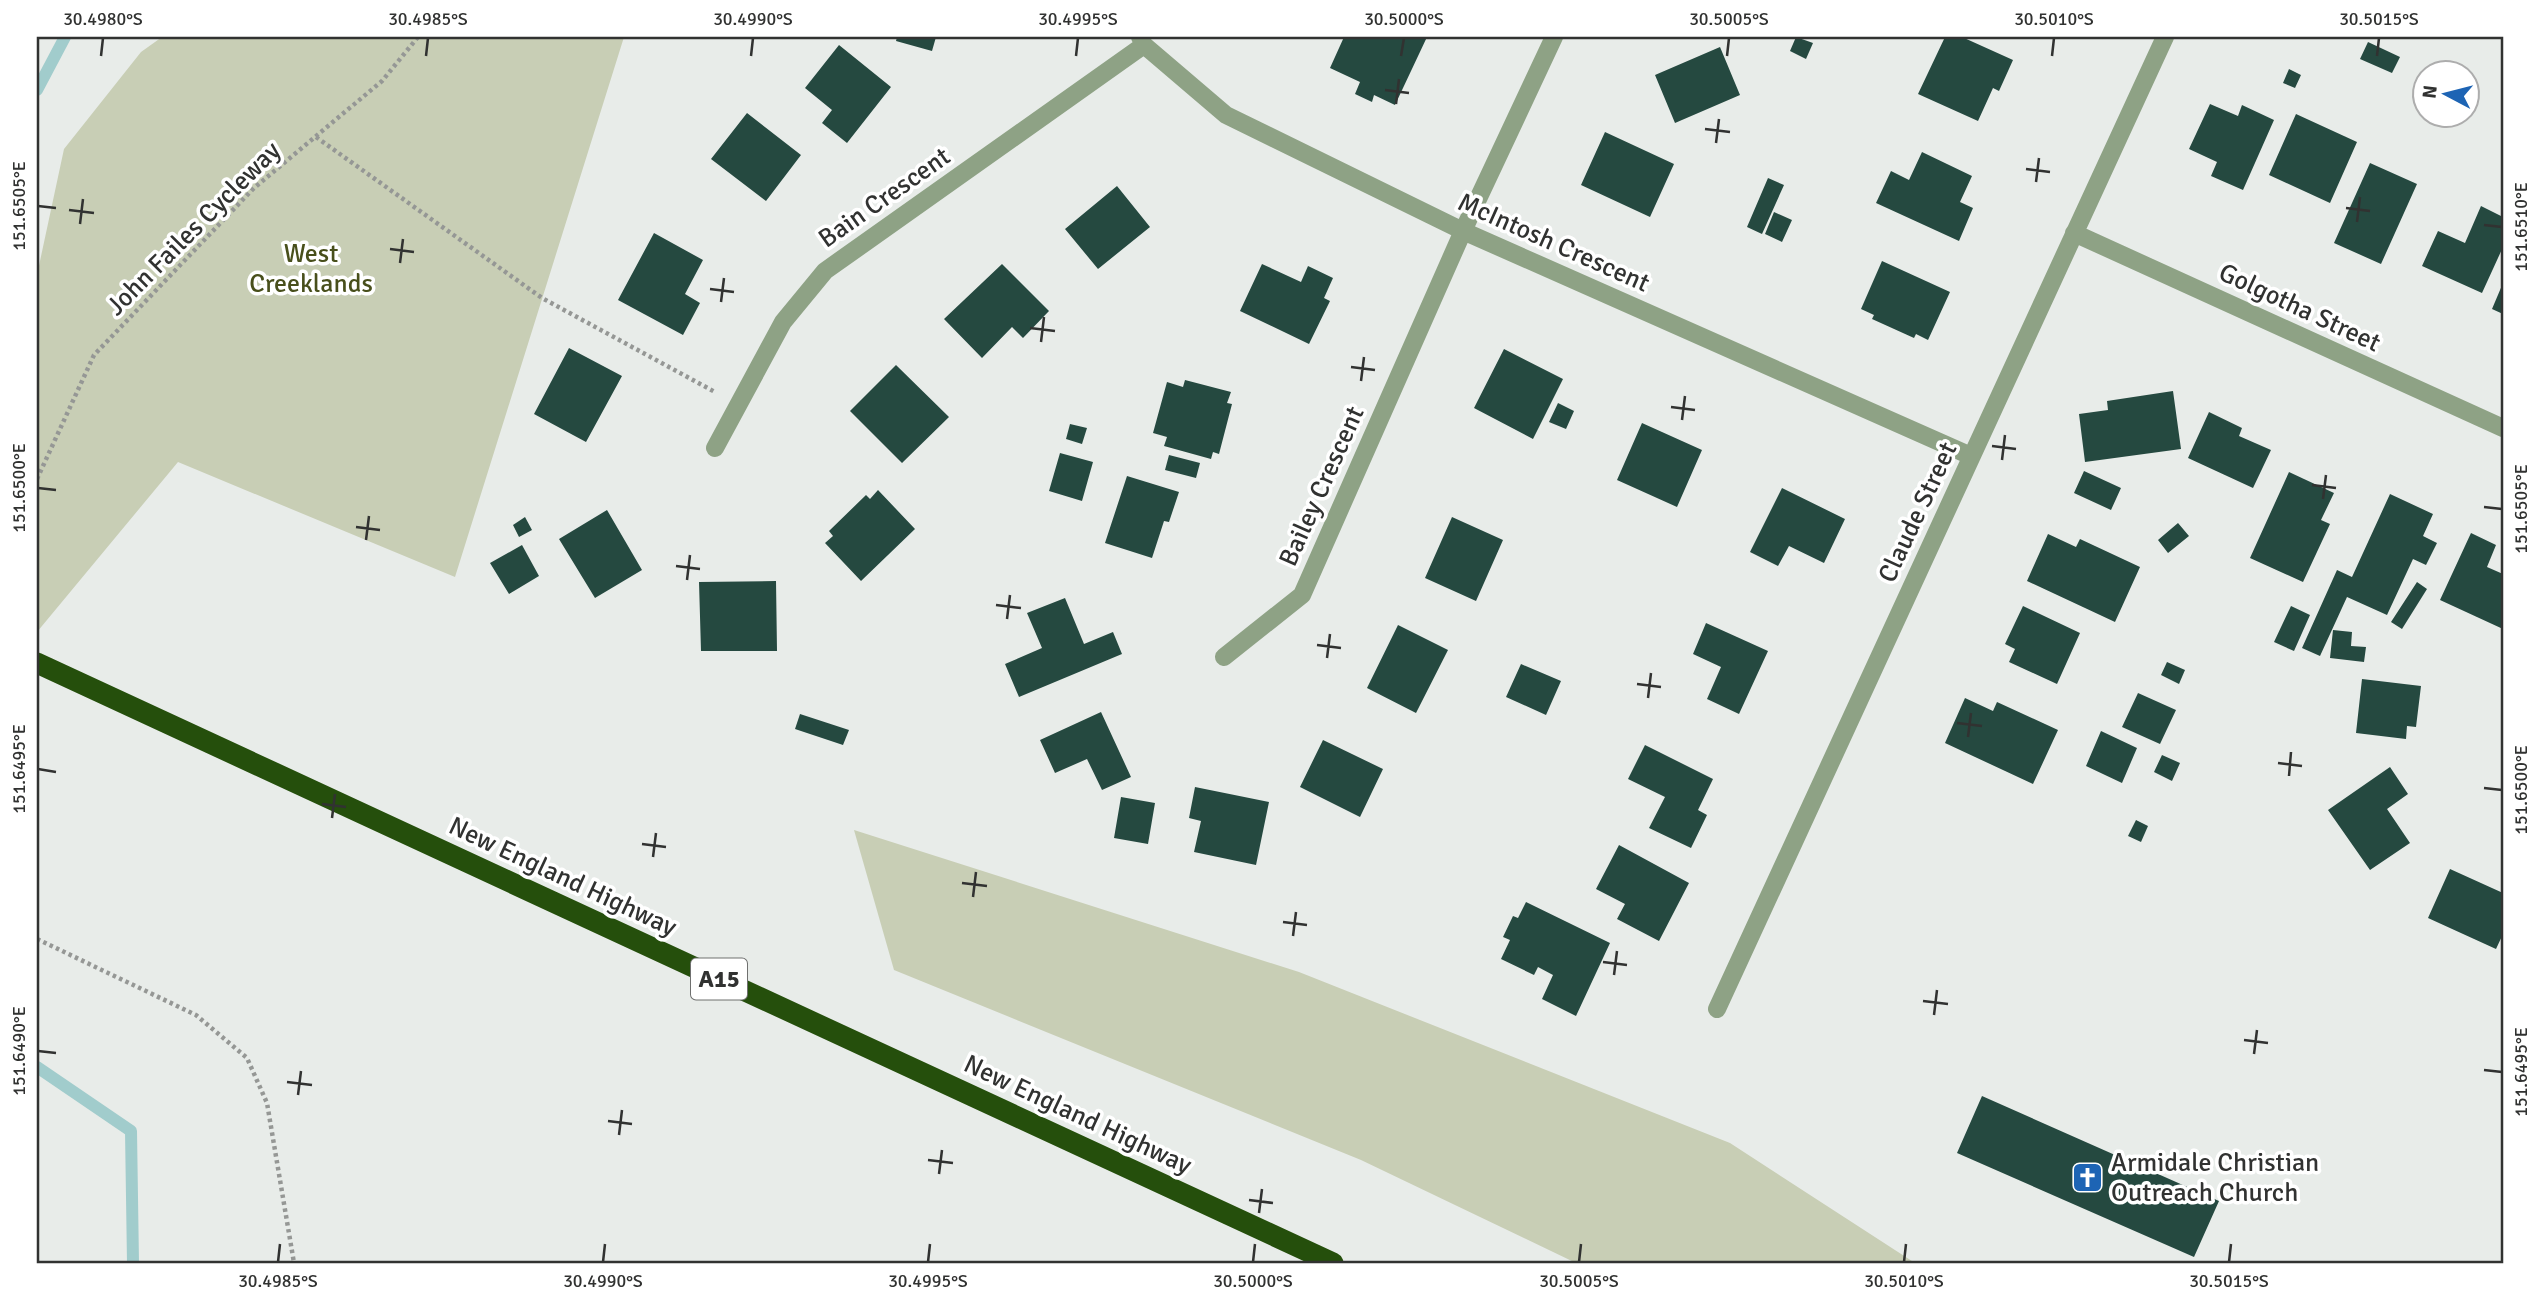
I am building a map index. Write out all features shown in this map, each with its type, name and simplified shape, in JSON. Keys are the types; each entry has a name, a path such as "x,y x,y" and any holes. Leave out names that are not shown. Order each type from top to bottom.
{"highway":[{"name":"New England Highway","path":"37,663 1333,1263"}],"street":[{"name":"Bailey Crescent","path":"1224,656 1302,595 1463,231 1553,37"},
{"name":"Claude Street","path":"1717,1009 2165,37"},
{"name":"McIntosh Crescent","path":"1142,41 1226,115 1463,231 1971,456"},
{"name":"Bain Crescent","path":"715,448 783,323 825,271 1142,41"},
{"name":"Golgotha Street","path":"2074,233 2503,428"}],"path":[{"name":"John Failes Cycleway","path":"37,479 94,355 254,188 382,81 418,37"},
{"path":"316,137 542,299 712,390"},
{"path":"37,939 195,1015 247,1058 267,1103 294,1263"}],"green space":[{"name":"West Creeklands","path":"162,37 624,37 455,577 178,462 37,632 37,275 64,149 141,52"},
{"path":"854,830 1299,972 1730,1143 1915,1263 1576,1263 1361,1160 894,970"}],"building":[{"path":"897,37 936,37 932,51 896,41"},
{"path":"1344,37 1427,37 1395,105 1374,95 1372,102 1355,94 1360,82 1330,68"},
{"path":"1796,37 1813,43 1806,59 1790,51"},
{"path":"1945,37 1962,37 2013,60 1999,91 1993,88 1978,121 1918,94"},
{"path":"2368,42 2400,57 2392,73 2360,59"},
{"path":"839,45 891,87 847,143 822,123 832,110 805,88"},
{"path":"1720,47 1740,95 1675,123 1655,75"},
{"path":"2289,69 2301,75 2295,88 2283,83"},
{"path":"2210,104 2238,116 2242,105 2274,120 2243,190 2211,176 2217,162 2189,149"},
{"path":"747,113 801,155 766,201 711,159"},
{"path":"2296,114 2357,142 2330,203 2269,175"},
{"path":"1605,132 1674,164 1650,217 1581,185"},
{"path":"1922,152 1972,176 1960,202 1973,208 1959,241 1876,203 1891,171 1909,180"},
{"path":"2370,163 2417,184 2381,264 2334,243"},
{"path":"1768,178 1784,185 1762,234 1747,227"},
{"path":"1117,186 1150,227 1098,269 1065,229"},
{"path":"2481,206 2503,217 2503,247 2482,293 2422,266 2438,231 2465,243"},
{"path":"1774,212 1792,220 1782,242 1765,234"},
{"path":"654,233 703,260 685,294 700,303 683,335 618,300"},
{"path":"1882,261 1950,292 1928,340 1916,334 1914,338 1872,319 1874,315 1861,309"},
{"path":"1002,264 1049,311 1023,338 1012,327 982,358 944,319"},
{"path":"1262,264 1301,282 1308,266 1333,278 1324,298 1330,301 1309,344 1240,311"},
{"path":"2503,283 2503,314 2492,309"},
{"path":"569,348 622,376 586,442 534,414"},
{"path":"1504,349 1563,379 1533,439 1474,408"},
{"path":"896,365 949,417 902,463 850,411"},
{"path":"1185,380 1231,392 1227,403 1232,404 1219,454 1213,452 1211,459 1164,446 1167,437 1153,433 1167,382 1183,387"},
{"path":"2173,391 2181,449 2085,462 2079,414 2108,410 2107,401"},
{"path":"1558,403 1574,411 1566,429 1549,422"},
{"path":"2209,412 2242,428 2239,436 2271,450 2253,488 2188,458"},
{"path":"1642,423 1702,450 1677,507 1617,480"},
{"path":"1070,424 1087,428 1082,444 1066,439"},
{"path":"1060,453 1093,462 1082,501 1049,491"},
{"path":"1169,455 1200,463 1196,478 1165,470"},
{"path":"2084,471 2121,488 2111,510 2074,493"},
{"path":"2289,472 2334,493 2321,520 2330,524 2303,582 2250,558"},
{"path":"1127,476 1179,492 1169,522 1164,521 1152,558 1105,543"},
{"path":"1782,488 1845,519 1824,563 1789,546 1778,566 1750,552"},
{"path":"878,490 915,529 861,581 825,543 833,536 829,531 866,495 870,499"},
{"path":"2390,494 2433,514 2423,536 2437,543 2426,565 2413,559 2387,615 2347,597 2320,656 2302,648 2337,570 2352,577"},
{"path":"607,510 642,570 595,598 559,539"},
{"path":"525,517 532,530 519,537 513,525"},
{"path":"1452,517 1503,540 1476,601 1425,578"},
{"path":"2178,523 2189,536 2168,553 2158,540"},
{"path":"2471,533 2496,545 2487,567 2503,574 2503,629 2440,600"},
{"path":"2048,534 2076,547 2080,539 2140,567 2115,622 2027,581"},
{"path":"522,545 539,576 509,594 490,563"},
{"path":"776,581 777,651 701,651 699,582"},
{"path":"2417,582 2427,589 2402,629 2391,622"},
{"path":"1065,598 1084,644 1113,632 1122,654 1019,697 1005,664 1042,648 1027,613"},
{"path":"2023,606 2080,633 2057,684 2009,662 2015,649 2005,644"},
{"path":"2291,606 2310,615 2294,651 2274,642"},
{"path":"1706,623 1768,651 1739,714 1707,699 1721,667 1693,654"},
{"path":"1398,625 1448,650 1416,713 1367,688"},
{"path":"2333,630 2352,632 2351,646 2366,647 2364,662 2330,658"},
{"path":"2167,662 2185,670 2179,684 2161,675"},
{"path":"1521,664 1561,681 1546,715 1506,697"},
{"path":"2362,679 2421,686 2416,727 2407,726 2406,739 2356,733"},
{"path":"2138,693 2176,710 2160,744 2122,727"},
{"path":"1965,698 1993,711 1997,702 2058,730 2033,784 1945,743"},
{"path":"1101,712 1131,777 1102,790 1087,759 1055,773 1040,740"},
{"path":"800,714 849,730 843,745 795,729"},
{"path":"2101,731 2137,748 2122,783 2086,766"},
{"path":"1323,740 1383,769 1360,817 1300,787"},
{"path":"1645,745 1713,779 1698,810 1707,815 1691,848 1649,828 1665,797 1628,779"},
{"path":"2162,755 2180,763 2172,781 2154,772"},
{"path":"2390,767 2408,794 2387,809 2410,843 2370,870 2328,810"},
{"path":"1195,787 1269,802 1256,865 1194,852 1201,821 1189,818"},
{"path":"1121,797 1155,803 1148,844 1114,838"},
{"path":"2136,820 2148,826 2141,842 2128,836"},
{"path":"1619,845 1689,883 1659,941 1617,919 1625,904 1596,889"},
{"path":"2450,869 2503,893 2503,934 2496,949 2428,918"},
{"path":"1526,902 1610,943 1576,1016 1542,999 1553,975 1538,967 1534,975 1501,959 1510,940 1503,937 1513,916 1518,918"},
{"name":"Armidale Christian Outreach Church","path":"1982,1096 2219,1201 2194,1257 1957,1153"}],"waterway":[{"path":"37,90 65,37"},
{"path":"37,1067 131,1131 133,1263"}],"place":[{"name":"Armidale Christian Outreach Church","path":"2088,1177"}]}
